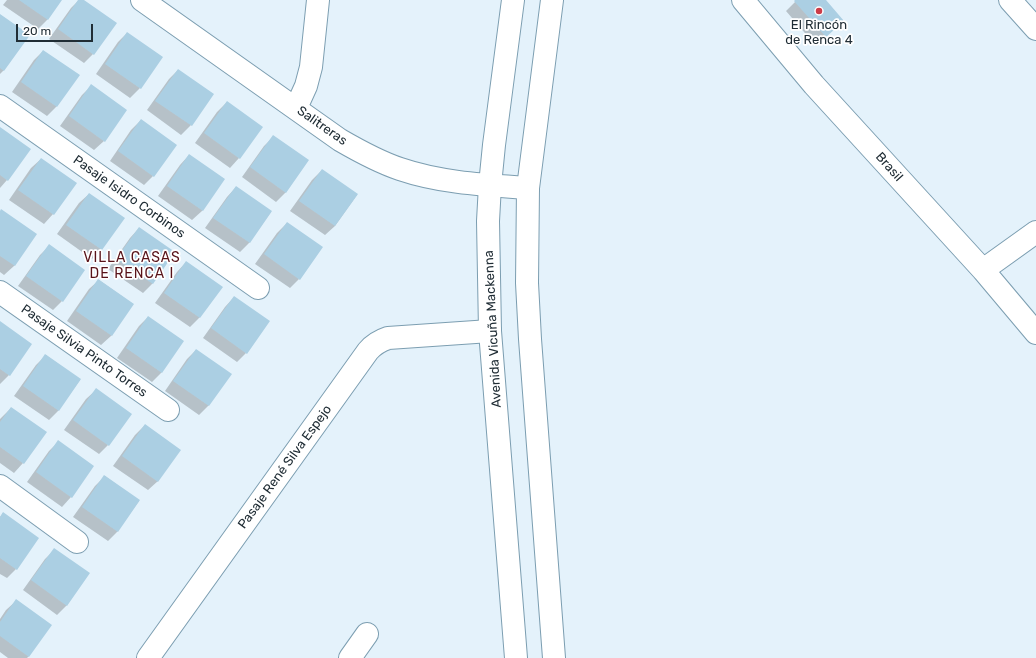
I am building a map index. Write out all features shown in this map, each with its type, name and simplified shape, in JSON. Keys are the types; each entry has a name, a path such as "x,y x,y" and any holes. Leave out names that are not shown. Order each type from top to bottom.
{"street":[{"name":"Salitreras","path":"142,0 340,140 358,151 401,169 425,176 490,186 528,188"},
{"path":"296,108 306,86 311,67 318,0"},
{"name":"Avenida Vicuña Mackenna","path":"513,0 494,145 488,221 490,331 516,658"},
{"path":"552,0 528,188 527,283 529,332 554,658"},
{"name":"Brasil","path":"743,0 814,85 983,270 1036,332"},
{"path":"1010,0 1036,29"},
{"name":"Pasaje Isidro Corbinos","path":"0,106 258,288"},
{"path":"983,270 1036,232"},
{"name":"Pasaje Silvia Pinto Torres","path":"0,292 168,410"},
{"name":"Pasaje René Silva Espejo","path":"148,658 373,345 388,338 490,331"},
{"path":"0,486 77,542"},
{"path":"350,658 367,634"}],"building":[{"path":"19,0 62,0 48,20"},
{"path":"78,0 84,0 117,23 94,55 58,29"},
{"name":"El Rincón de Renca 4","path":"826,0 844,21 826,37 794,1"},
{"path":"0,14 30,35 4,71 0,68"},
{"path":"127,32 163,57 141,89 105,64"},
{"path":"43,50 80,75 57,107 21,82"},
{"path":"178,69 214,94 192,126 155,101"},
{"path":"91,84 127,110 105,142 69,116"},
{"path":"227,101 263,127 240,159 204,133"},
{"path":"141,119 177,145 154,177 118,151"},
{"path":"0,127 31,149 8,181 0,175"},
{"path":"273,135 309,160 286,193 250,167"},
{"path":"189,154 225,179 203,211 167,186"},
{"path":"41,158 77,183 54,215 18,190"},
{"path":"322,169 358,194 335,226 299,201"},
{"path":"236,186 272,211 250,243 213,218"},
{"path":"89,193 125,218 102,250 66,225"},
{"path":"1,209 37,234 15,266 0,256"},
{"path":"287,222 323,247 300,280 264,254"},
{"path":"139,227 175,252 153,284 116,259"},
{"path":"49,244 85,270 63,302 26,276"},
{"path":"186,261 223,287 200,318 164,293"},
{"path":"98,279 134,304 112,336 76,311"},
{"path":"234,296 270,321 247,354 211,328"},
{"path":"148,316 184,341 162,373 126,348"},
{"path":"0,321 32,344 10,376 0,369"},
{"path":"196,349 232,374 209,406 173,381"},
{"path":"45,354 81,379 59,411 23,386"},
{"path":"96,388 132,414 109,446 73,420"},
{"path":"11,407 47,432 24,464 0,447 0,422"},
{"path":"145,424 181,450 158,482 122,456"},
{"path":"58,440 94,466 72,498 36,472"},
{"path":"104,475 140,500 118,532 82,507"},
{"path":"3,512 39,538 17,570 0,558 0,517"},
{"path":"54,548 90,573 67,606 31,580"},
{"path":"16,599 52,625 29,657 0,636 0,622"}],"place":[{"name":"El Rincón de Renca 4","path":"819,11"}],"district":[{"name":"VILLA CASAS DE RENCA I","path":"132,266"}]}
